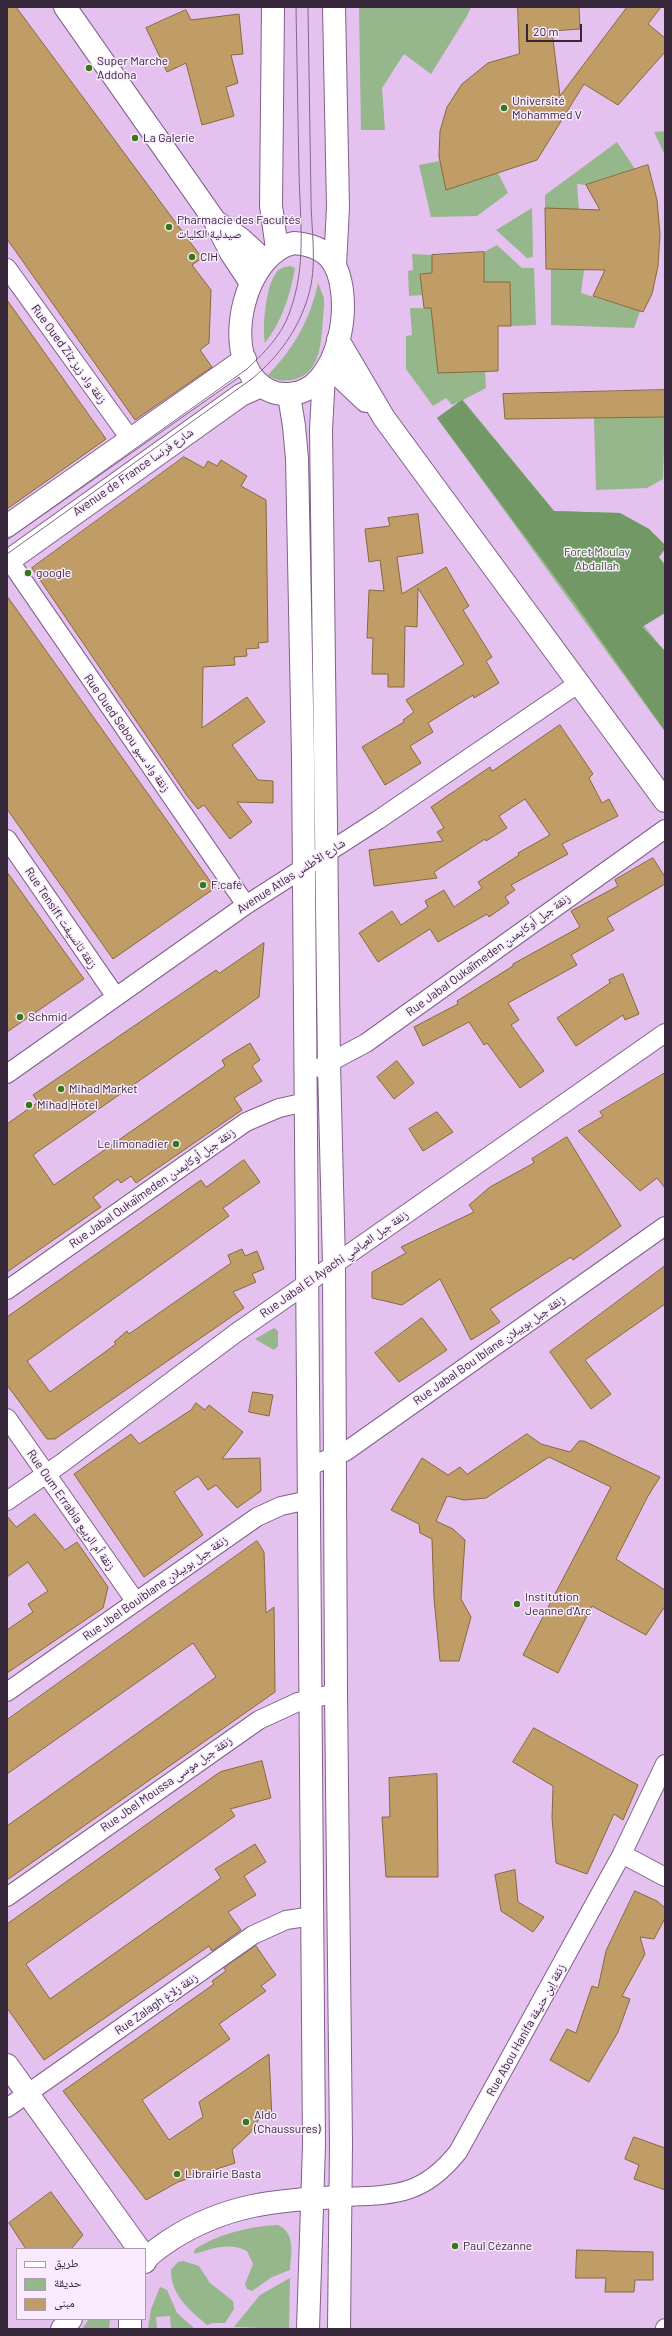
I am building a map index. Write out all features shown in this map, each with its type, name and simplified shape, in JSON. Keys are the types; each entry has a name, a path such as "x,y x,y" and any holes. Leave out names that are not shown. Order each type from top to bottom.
{"main road":[{"path":"65,7 215,221 231,253 251,282"},
{"path":"271,255 273,7"},
{"path":"334,7 338,194 335,266 341,295 338,340 327,371 321,429 328,1064 334,1264 340,2197 339,2329"},
{"path":"215,221 241,239 271,255"},
{"path":"327,371 305,391 289,395 274,393 261,386 250,373 245,359 241,328 242,311 251,282 271,255 294,244 308,245 322,251 335,266"},
{"path":"338,340 384,418 665,801"},
{"path":"7,526 245,359"},
{"path":"327,371 384,418"},
{"name":"Avenue de France شارع فرنسا","path":"8,561 241,395 261,386"},
{"path":"289,395 296,442 300,560 310,1466 309,1500 313,1916 312,2198 308,2329"},
{"path":"312,1885 338,1884"},
{"path":"7,2065 137,2248"},
{"name":"Rue Abou Hanifa زنقة اٍبن حنيفة","path":"146,2257 186,2230 232,2210 281,2200 340,2197"},
{"path":"62,2329 69,2320"}],"street":[{"name":"Rue Oued Ziz زنقة واد زيز","path":"7,268 131,440"},
{"name":"Rue Oued Sebou زنقة واد سبو","path":"8,561 246,905"},
{"name":"Avenue Atlas شارع الأطلس","path":"7,1074 246,905 304,866 378,820 579,683"},
{"name":"Rue Jabal Oukaïmeden زنقة جبل أوكايمدن","path":"306,1073 328,1064 366,1043 665,828"},
{"name":"Rue Tensift زنقة تانسيفت","path":"7,839 116,997"},
{"name":"Rue Jabal El Ayachi زنقة جبل العياشي","path":"7,1501 236,1333 307,1285 334,1264 665,1034"},
{"name":"Rue Jabal Oukaïmeden زنقة جبل أوكايمدن","path":"7,1290 246,1122 279,1108 306,1102"},
{"name":"Rue Jabal Bou Iblane زنقة جبل بويبلان","path":"310,1466 335,1457 665,1226"},
{"name":"Rue Oum Errabia زنقة أم الربيع","path":"7,1418 136,1602"},
{"name":"Rue Jbel Bouiblane زنقة جبل بويبلان","path":"7,1692 257,1517 281,1506 309,1500"},
{"name":"Rue Jbel Moussa زنقة جبل موسى","path":"7,1897 238,1734 271,1714 311,1698 336,1693"},
{"name":"Rue Abou Hanifa زنقة اٍبن حنيفة","path":"340,2197 405,2192 423,2184 448,2164 470,2131 622,1854 665,1764"},
{"path":"622,1854 665,1877"},
{"name":"Rue Zalagh زنقة زلاغ","path":"7,2108 253,1936 286,1920 313,1916"}],"green space":[{"path":"359,7 471,7 431,74 404,54 382,88 385,130 361,130"},
{"path":"665,131 665,155 654,132"},
{"path":"617,142 635,169 586,185 577,184 579,210 545,208 545,195"},
{"path":"440,161 446,190 498,173 508,193 477,216 431,217 419,165"},
{"path":"532,208 533,257 527,258 496,230"},
{"path":"497,245 522,268 534,268 536,325 511,326 510,282 484,282 484,252"},
{"path":"412,254 432,255 432,273 420,274 422,295 409,296 408,271 413,270"},
{"path":"290,266 295,268 288,298 281,317 265,343 264,327 267,296 277,271"},
{"path":"551,269 584,270 581,293 640,311 634,328 551,325"},
{"path":"318,283 324,298 324,306 321,339 316,361 303,376 292,380 279,380 268,375 286,354 300,333 315,296"},
{"name":"Foret Moulay Abdallah","path":"410,308 431,308 438,372 485,372 486,388 463,400 554,511 620,513 649,529 665,545 665,549 623,599 665,652 665,732 437,418 459,402 452,405 446,398 433,406 406,369 406,336 412,335"},
{"name":"Foret Moulay Abdallah","path":"462,400 554,511 620,513 649,529 665,545 665,549 659,557 665,565 665,613 642,627 665,651 665,731 576,605 437,418"},
{"path":"665,417 663,479 647,488 596,490 594,418"},
{"path":"274,1328 278,1331 278,1346 274,1350 255,1339"},
{"path":"278,2225 288,2233 290,2239 290,2270 272,2277 252,2291 247,2289 245,2284 253,2264 247,2251 239,2248 222,2247 194,2253 195,2249 224,2235 246,2229"},
{"path":"183,2261 199,2266 210,2283 233,2301 234,2309 225,2323 213,2323 207,2325 182,2301 174,2287 171,2270 178,2262"},
{"path":"290,2278 289,2329 234,2327 260,2295"},
{"path":"160,2287 167,2290 177,2313 195,2329 171,2329 170,2316 156,2317 157,2329 148,2329 151,2309"},
{"path":"88,2320 110,2320 109,2329 82,2329"}],"building":[{"path":"7,7 16,7 202,258 192,265 211,290 209,343 200,350 212,367 135,420 7,239"},
{"path":"518,7 579,7 580,29 552,31 560,96 627,7 661,7 648,24 665,38 665,52 618,105 584,84 537,160 446,190 439,156 440,131 447,107 462,84 488,63 519,54"},
{"path":"186,10 191,20 239,14 243,54 231,55 238,83 226,87 234,116 202,125 186,63 167,72 146,28"},
{"path":"648,165 657,200 660,234 658,266 652,294 643,312 593,296 605,270 546,269 545,208 600,210 586,185"},
{"path":"484,252 484,282 510,282 511,326 498,326 498,371 438,373 431,308 424,308 420,274 432,273 432,255"},
{"path":"7,300 106,439 7,509"},
{"path":"665,390 665,417 505,419 503,394"},
{"path":"184,457 204,468 208,461 217,466 221,460 247,476 241,486 266,500 268,642 258,643 259,648 246,649 247,656 234,657 235,665 203,667 202,728 247,697 265,722 232,745 258,780 273,781 273,803 237,802 252,822 230,839 204,805 198,809 188,797 32,568"},
{"path":"418,514 423,553 397,557 402,594 446,567 469,606 463,610 492,657 486,661 499,683 474,698 473,695 428,723 433,732 410,746 421,763 385,785 362,747 404,722 403,720 414,712 406,700 464,664 418,588 417,627 405,626 404,687 388,687 388,674 372,674 373,638 367,638 369,590 384,591 380,560 369,562 365,529 390,526 388,518"},
{"path":"7,596 215,888 113,959 7,809"},
{"path":"560,725 593,774 589,778 602,803 609,799 618,816 562,844 568,854 511,885 515,890 505,897 509,903 489,917 487,914 438,942 430,929 378,962 359,933 392,911 401,925 428,907 425,901 444,890 454,907 482,888 478,882 519,855 518,853 550,835 525,799 499,816 507,828 486,841 485,839 434,872 437,878 374,886 369,850 443,841 437,832 444,828 431,807 490,767 492,771"},
{"path":"653,858 665,877 665,884 607,918 614,930 571,955 577,965 508,1003 519,1020 511,1025 544,1071 520,1088 487,1043 484,1045 469,1022 423,1046 414,1027 458,1004 457,1001 513,966 513,964 580,927 571,911 618,886 615,880"},
{"path":"7,872 84,979 7,1032"},
{"path":"264,943 259,997 33,1155 54,1185 225,1066 222,1060 250,1043 260,1060 252,1066 262,1081 234,1098 242,1110 136,1183 131,1176 121,1183 118,1179 93,1197 101,1207 7,1272 7,1124 38,1102 33,1095 216,970 219,973"},
{"path":"623,974 639,1014 625,1020 623,1015 576,1046 557,1018 610,983 609,980"},
{"path":"397,1061 414,1083 394,1099 377,1077"},
{"path":"665,1073 665,1188 657,1178 640,1191 578,1131 603,1116 600,1112"},
{"path":"437,1112 453,1132 423,1151 409,1129"},
{"path":"567,1137 621,1226 573,1260 571,1257 490,1309 500,1322 471,1340 440,1279 402,1305 372,1298 372,1272 406,1253 401,1247 474,1212 469,1205 490,1187 534,1163 532,1159"},
{"path":"244,1160 260,1182 223,1208 229,1216 27,1361 50,1392 116,1344 114,1342 127,1331 129,1334 231,1263 228,1255 242,1249 245,1256 257,1251 264,1269 252,1274 256,1282 233,1292 244,1308 55,1439 47,1439 7,1385 7,1317 201,1180 206,1187"},
{"path":"665,1266 665,1304 585,1360 611,1394 591,1409 550,1352"},
{"path":"422,1318 447,1350 399,1382 375,1353"},
{"path":"253,1392 273,1395 269,1416 249,1412"},
{"path":"196,1403 205,1410 209,1405 243,1432 222,1459 260,1458 261,1491 237,1508 216,1485 208,1490 198,1476 174,1492 203,1535 144,1577 74,1474 131,1434 139,1444 191,1410"},
{"path":"527,1434 541,1444 570,1452 579,1441 584,1441 660,1477 648,1496 616,1559 665,1590 665,1606 646,1635 592,1606 558,1673 523,1655 611,1487 549,1457 486,1498 464,1500 447,1496 436,1521 453,1529 465,1540 461,1599 471,1617 459,1661 440,1661 434,1598 432,1539 420,1533 419,1524 391,1510 422,1458 448,1475 460,1467 467,1474"},
{"path":"35,1514 65,1550 77,1542 108,1587 103,1608 7,1673 7,1630 33,1612 28,1604 48,1591 28,1562 7,1577 7,1516 16,1527"},
{"path":"257,1541 264,1552 266,1613 274,1607 275,1692 7,1880 7,1826 216,1677 193,1643 7,1774 7,1720"},
{"path":"534,1728 638,1785 623,1820 614,1814 587,1874 556,1863 552,1818 553,1786 513,1762"},
{"path":"262,1761 271,1798 230,1809 235,1816 26,1964 50,1999 221,1878 215,1869 255,1844 266,1862 244,1876 256,1895 228,1912 241,1930 212,1951 209,1946 44,2060 7,2008 7,1924 220,1772"},
{"path":"437,1774 438,1877 386,1877 382,1817 390,1817 389,1778"},
{"path":"515,1870 518,1902 544,1917 533,1932 501,1911 495,1875"},
{"path":"635,1891 657,1901 665,1908 665,1918 654,1939 640,1937 645,1954 622,1996 630,1999 618,2032 589,2082 550,2060 567,2029 576,2033 592,1986 598,1988 606,1951"},
{"path":"256,1946 276,1975 261,1986 266,1991 219,2024 230,2039 142,2100 169,2140 203,2117 199,2102 269,2054 272,2120 261,2116 250,2133 232,2150 235,2163 178,2182 146,2200 63,2091 214,1984 212,1981 226,1971 224,1968"},
{"path":"634,2137 665,2148 665,2190 634,2179 639,2165 625,2159"},
{"path":"51,2192 83,2235 72,2248 25,2248 9,2223"},
{"path":"577,2250 653,2252 653,2280 635,2280 634,2292 605,2292 606,2278 576,2278"}],"tram line":[{"path":"7,540 247,369 260,357 277,337 286,322 295,296 301,244 296,7"},
{"path":"7,554 253,378 271,361 293,331 304,309 313,273 308,7"}],"place":[{"name":"Super Marche Addoha","path":"89,68"},
{"name":"Université Mohammed V","path":"504,108"},
{"name":"La Galerie","path":"135,138"},
{"name":"Pharmacie des Facultés صيدلية الكليات","path":"169,227"},
{"name":"CIH","path":"192,257"},
{"name":"google","path":"28,573"},
{"name":"F.café","path":"203,885"},
{"name":"Schmid","path":"20,1017"},
{"name":"Mihad Market","path":"61,1089"},
{"name":"Mihad Hotel","path":"29,1105"},
{"name":"Le limonadier","path":"176,1144"},
{"name":"Institution Jeanne d'Arc","path":"517,1604"},
{"name":"Aldo (Chaussures)","path":"246,2122"},
{"name":"Librairie Basta","path":"177,2174"},
{"name":"Paul Cézanne","path":"455,2246"}]}
